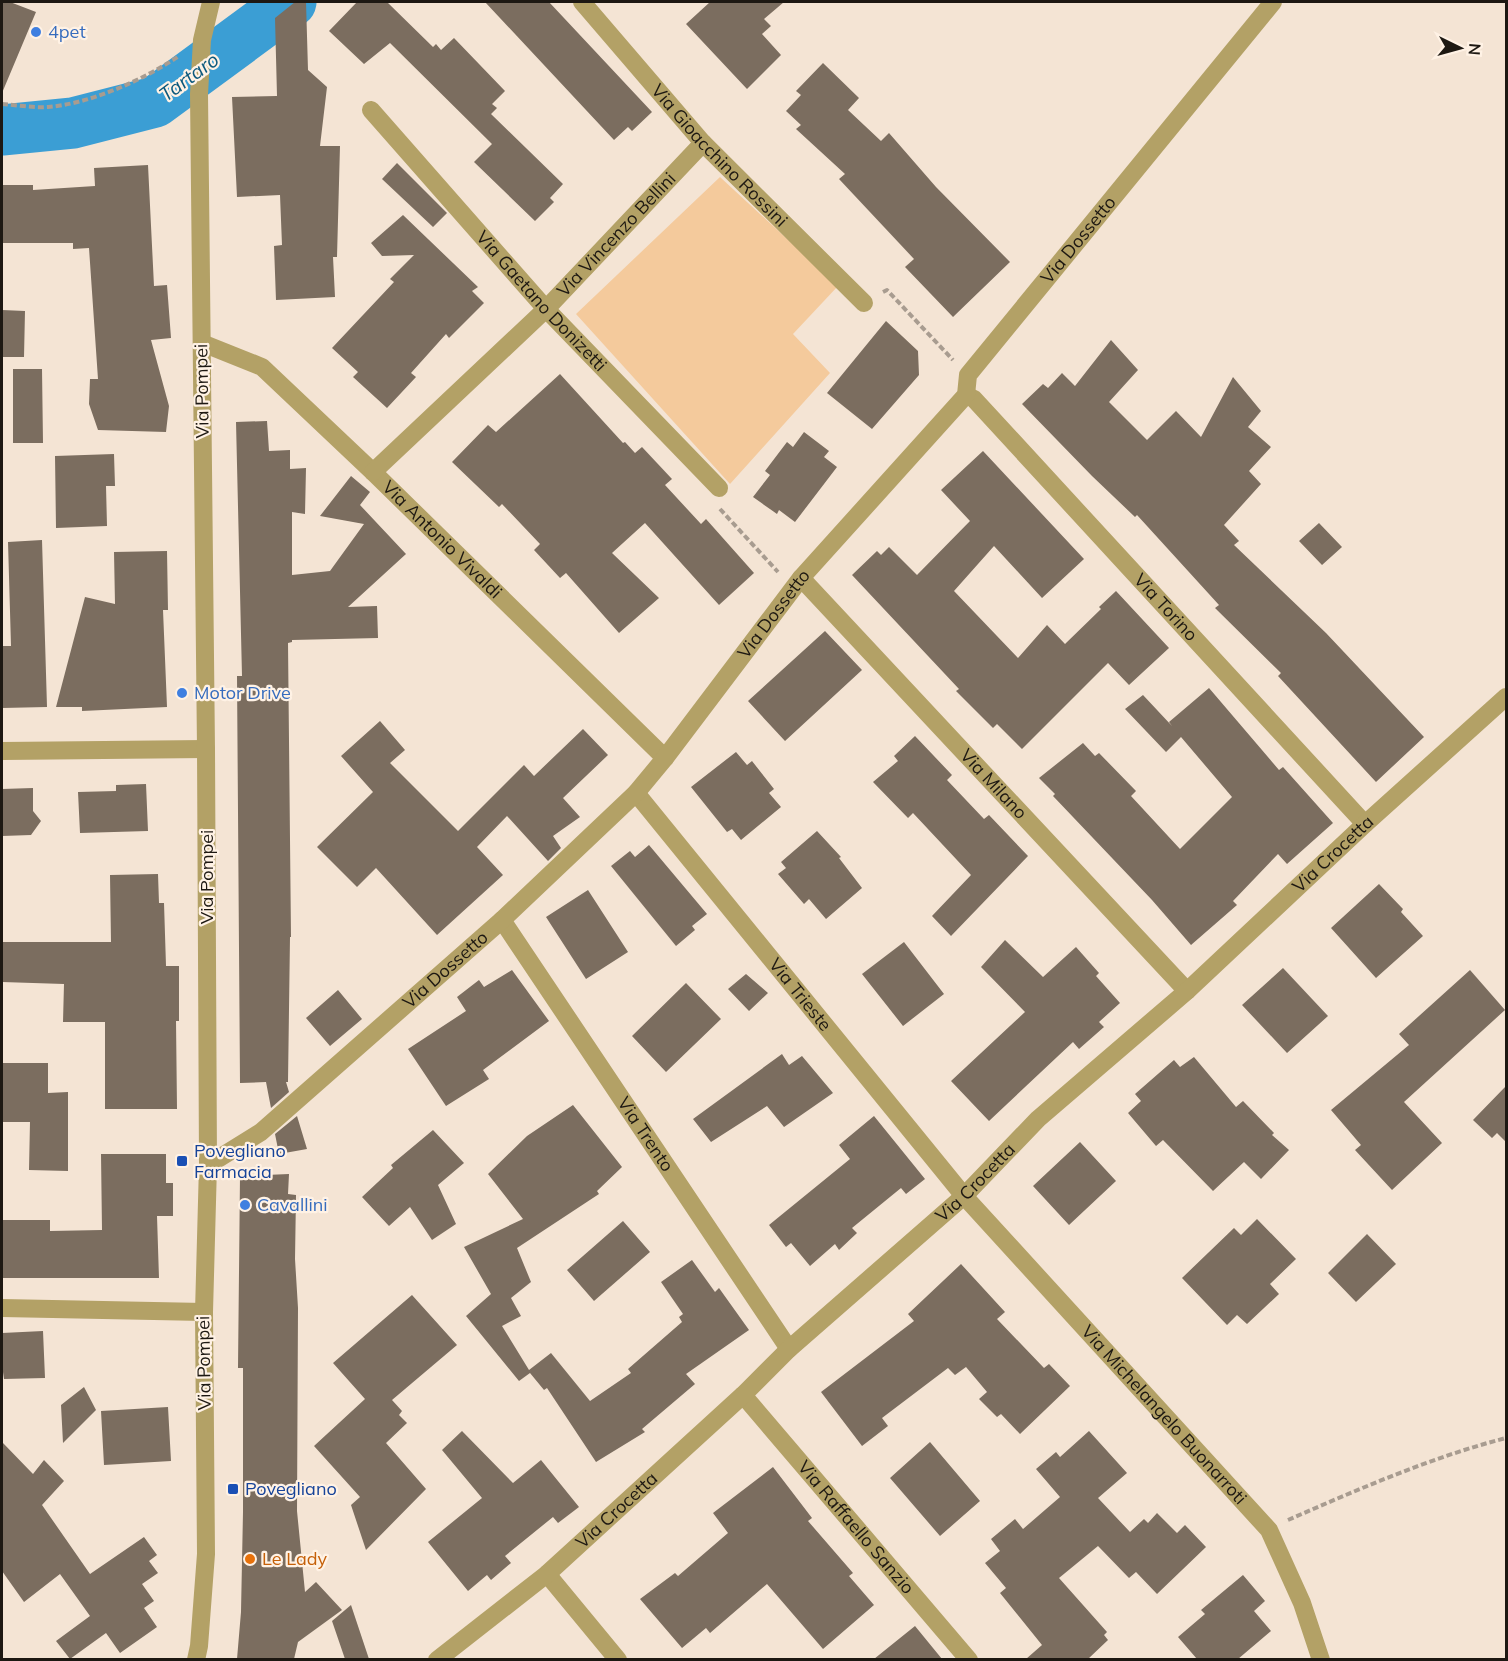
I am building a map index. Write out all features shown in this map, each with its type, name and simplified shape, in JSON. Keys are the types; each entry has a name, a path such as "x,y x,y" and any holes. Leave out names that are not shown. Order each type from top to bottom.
{"street":[{"name":"Via Pompei","path":"196,1659 206,1554 204,1312 208,1165 199,94 202,40 211,2"},
{"name":"Via Gioacchino Rossini","path":"582,2 703,143 864,303"},
{"name":"Via Dossetto","path":"968,375 1273,2"},
{"name":"Via Gaetano Donizetti","path":"371,110 546,309 719,488"},
{"name":"Via Vincenzo Bellini","path":"373,472 546,309 703,143"},
{"name":"Via Antonio Vivaldi","path":"202,343 262,367 373,472 665,758"},
{"path":"966,395 968,375"},
{"name":"Via Dossetto","path":"208,1165 261,1132 502,920 636,793 665,758 796,583 966,395"},
{"name":"Via Torino","path":"966,395 974,399 1365,824"},
{"name":"Via Milano","path":"796,583 1187,991"},
{"name":"Via Crocetta","path":"437,1659 547,1574 743,1395 789,1349 964,1197 1038,1119 1187,991 1365,824 1506,697"},
{"path":"2,751 206,749"},
{"name":"Via Trieste","path":"636,793 964,1197"},
{"name":"Via Trento","path":"502,920 789,1349"},
{"name":"Via Michelangelo Buonarroti","path":"964,1197 1269,1530 1302,1603 1322,1659"},
{"path":"2,1308 204,1312"},
{"name":"Via Raffaello Sanzio","path":"743,1395 969,1659"},
{"path":"547,1574 618,1659"}],"path":[{"path":"2,104 49,107 102,96 162,68 202,40"},
{"path":"864,303 887,290 968,375"},
{"path":"719,488 719,508 796,583"},
{"path":"1269,1530 1354,1491 1478,1445 1506,1438"}],"shaded area":[{"path":"720,177 838,286 793,334 830,373 730,484 576,314"}],"building":[{"path":"2,2 10,2 36,12 2,93"},
{"path":"295,2 306,2 308,70 327,87 320,146 340,146 337,257 333,257 335,297 276,300 274,246 282,245 280,195 237,197 232,97 277,96 275,18"},
{"path":"357,2 387,2 433,47 436,44 441,50 454,38 505,91 492,104 497,108 491,114 563,184 550,198 554,202 535,221 474,162 492,144 390,43 364,64 329,31"},
{"path":"485,2 549,2 652,112 632,131 628,127 614,140"},
{"path":"710,2 784,2 764,19 771,26 762,34 781,55 747,89 686,24"},
{"path":"823,63 859,98 848,110 881,141 889,133 936,187 1010,262 953,317 905,267 914,259 839,179 845,174 796,129 801,125 786,111 801,95 796,91"},
{"path":"397,163 447,213 433,227 382,179"},
{"path":"148,165 154,286 167,285 171,338 151,340 169,406 166,432 98,430 89,404 90,379 98,379 89,248 73,249 73,243 2,243 2,185 33,185 33,190 95,186 94,168"},
{"path":"403,215 478,287 472,291 484,303 449,338 446,334 411,373 416,377 387,408 353,377 358,372 332,348 394,282 390,279 414,255 382,256 371,243"},
{"path":"2,310 25,311 24,357 2,357"},
{"path":"886,321 918,351 919,375 872,429 827,393"},
{"path":"1111,340 1138,370 1109,402 1147,440 1176,411 1201,437 1233,377 1261,411 1248,427 1271,447 1249,471 1261,484 1224,525 1239,541 1234,545 1326,633 1424,737 1376,782 1278,676 1281,673 1215,608 1219,605 1137,515 1135,517 1092,476 1022,404 1043,384 1048,388 1062,373 1075,386"},
{"path":"13,369 42,369 43,443 13,443"},
{"path":"560,374 623,443 625,442 635,453 642,447 672,479 665,485 701,524 706,519 754,573 719,605 645,523 612,553 659,598 619,633 566,573 560,578 534,550 540,544 502,504 499,507 452,462 488,425 496,432"},
{"path":"267,421 269,451 290,450 290,469 306,468 305,514 292,512 292,575 330,571 364,524 320,516 351,476 370,492 360,505 406,554 348,607 377,606 378,638 292,640 288,643 291,937 288,1082 286,1082 289,1092 271,1108 266,1082 240,1083 237,676 242,676 236,422"},
{"path":"804,432 829,451 824,457 837,467 795,522 779,510 777,514 753,497 770,475 765,471 787,442 793,447"},
{"path":"983,451 1084,559 1042,598 994,546 954,591 1018,658 1047,625 1065,644 1116,591 1169,648 1129,685 1108,663 1022,749 997,724 993,728 956,691 959,689 852,575 877,551 881,555 889,547 917,575 970,521 941,490"},
{"path":"114,454 115,486 106,486 107,526 56,528 55,456"},
{"path":"1319,523 1342,547 1322,565 1299,541"},
{"path":"42,540 47,707 2,708 2,646 11,646 8,542"},
{"path":"167,551 168,610 163,610 167,707 82,711 82,707 56,707 85,597 115,604 114,552"},
{"path":"825,631 862,670 785,741 748,701"},
{"path":"1209,688 1279,770 1283,767 1333,823 1287,864 1278,854 1233,901 1237,905 1191,945 1039,778 1083,743 1095,756 1099,753 1136,791 1131,796 1180,849 1232,797 1181,737 1166,752 1125,709 1143,695 1172,726 1169,722"},
{"path":"380,721 405,750 390,763 458,831 524,765 534,776 583,729 608,755 563,798 580,817 553,836 561,848 548,861 507,816 477,847 503,875 437,935 376,868 357,887 317,847 373,792 341,756"},
{"path":"915,736 952,775 947,780 984,819 989,815 1028,856 951,936 932,916 971,875 913,813 908,818 873,782 898,761 894,756"},
{"path":"736,752 747,765 752,761 774,789 769,793 781,807 741,840 732,829 727,832 691,787"},
{"path":"146,784 148,831 80,833 78,792 116,791 116,785"},
{"path":"33,788 33,811 41,821 31,835 2,836 2,789"},
{"path":"817,831 841,857 839,858 862,888 826,919 809,899 804,904 778,874 786,868 781,862"},
{"path":"649,845 707,914 692,926 695,930 676,946 611,866 630,851 635,857"},
{"path":"158,874 159,903 164,903 166,966 179,966 179,1021 176,1021 177,1109 105,1109 105,1022 63,1022 64,984 2,982 2,942 111,942 110,875"},
{"path":"1379,884 1403,909 1401,912 1423,936 1376,978 1331,928"},
{"path":"588,890 628,952 586,979 546,917"},
{"path":"1005,940 1043,977 1076,947 1099,973 1096,976 1120,1003 1099,1022 1104,1027 1079,1049 1073,1042 989,1121 951,1081 1025,1012 981,967"},
{"path":"904,942 944,994 903,1026 862,974"},
{"path":"1283,968 1328,1016 1287,1053 1242,1005"},
{"path":"512,970 549,1021 483,1070 489,1079 446,1106 408,1049 466,1011 457,997 479,980 484,987"},
{"path":"1470,970 1505,1010 1404,1102 1442,1143 1392,1190 1355,1150 1361,1145 1331,1110 1409,1045 1399,1034"},
{"path":"746,974 768,993 749,1011 728,989"},
{"path":"686,983 721,1019 666,1072 632,1036"},
{"path":"338,990 362,1019 330,1046 306,1018"},
{"path":"782,1054 789,1065 802,1056 833,1093 784,1127 767,1106 711,1142 693,1119"},
{"path":"1194,1057 1236,1107 1243,1101 1274,1133 1272,1135 1289,1150 1261,1179 1244,1162 1213,1191 1163,1140 1156,1146 1128,1113 1141,1101 1135,1094 1174,1060 1180,1067"},
{"path":"2,1063 48,1063 48,1093 68,1092 68,1171 29,1170 30,1122 2,1122"},
{"path":"1506,1086 1506,1142 1497,1133 1492,1138 1473,1120"},
{"path":"573,1105 622,1167 597,1191 599,1194 517,1248 531,1282 511,1298 521,1316 502,1326 529,1370 551,1353 590,1401 631,1373 628,1369 682,1322 679,1317 683,1314 661,1282 692,1260 715,1292 719,1288 749,1330 686,1374 695,1384 642,1429 645,1432 596,1462 547,1388 544,1390 530,1373 519,1381 466,1316 491,1294 464,1247 523,1219 488,1174 527,1136"},
{"path":"297,1116 307,1149 279,1154 275,1134"},
{"path":"874,1116 925,1179 906,1194 901,1188 852,1228 857,1233 839,1250 835,1244 810,1266 791,1243 786,1247 769,1225 850,1159 839,1145"},
{"path":"433,1130 464,1163 438,1185 456,1224 432,1240 410,1207 389,1226 362,1197 393,1168 391,1165"},
{"path":"1080,1142 1116,1181 1069,1225 1033,1186"},
{"path":"101,1154 166,1154 166,1183 173,1183 173,1216 157,1216 159,1278 2,1278 2,1220 50,1220 50,1231 102,1230"},
{"path":"289,1174 288,1194 296,1195 297,1511 305,1592 316,1582 342,1610 298,1642 294,1659 237,1659 241,1612 243,1512 243,1368 238,1368 240,1176"},
{"path":"1257,1219 1296,1259 1270,1284 1279,1294 1247,1324 1237,1315 1227,1325 1182,1278 1234,1228 1241,1235"},
{"path":"623,1221 650,1252 594,1301 567,1270"},
{"path":"1367,1234 1396,1264 1356,1302 1328,1273"},
{"path":"961,1264 1005,1312 997,1319 1044,1368 1049,1364 1070,1386 1020,1434 1001,1414 997,1417 979,1399 987,1392 966,1367 955,1375 948,1368 882,1418 888,1426 862,1446 821,1392 914,1321 908,1314"},
{"path":"412,1295 457,1345 392,1400 402,1411 399,1415 407,1423 386,1443 426,1489 366,1550 351,1505 360,1497 314,1446 365,1399 333,1363"},
{"path":"43,1331 45,1378 4,1379 2,1333"},
{"path":"84,1387 96,1410 63,1443 61,1405"},
{"path":"168,1407 171,1461 104,1465 101,1411"},
{"path":"462,1431 513,1483 541,1460 579,1507 558,1523 553,1517 505,1556 511,1563 491,1580 487,1575 468,1591 428,1542 482,1498 442,1450"},
{"path":"1089,1431 1127,1473 1098,1498 1130,1532 1144,1519 1148,1523 1157,1513 1177,1533 1185,1525 1206,1547 1157,1594 1136,1572 1129,1578 1098,1546 1059,1578 1107,1632 1104,1635 1108,1640 1088,1659 1026,1659 1042,1645 1000,1593 1006,1588 985,1563 1000,1551 991,1539 1015,1519 1023,1529 1060,1497 1036,1469 1056,1452 1060,1457"},
{"path":"2,1442 33,1474 44,1460 64,1481 42,1505 90,1574 144,1537 157,1555 149,1561 158,1573 142,1584 154,1601 144,1608 157,1627 120,1653 106,1633 70,1659 56,1641 90,1616 60,1574 24,1602 2,1571"},
{"path":"930,1442 980,1501 940,1536 890,1478"},
{"path":"773,1467 812,1518 808,1521 853,1573 849,1576 874,1605 823,1649 767,1584 710,1633 706,1628 682,1648 640,1599 675,1573 678,1576 728,1533 713,1513"},
{"path":"1243,1575 1265,1601 1254,1611 1271,1631 1238,1659 1197,1659 1178,1637 1205,1614 1201,1610"},
{"path":"351,1605 369,1659 345,1659 332,1621"},
{"path":"915,1626 942,1659 874,1659"}],"waterway":[{"name":"Tartaro","path":"2,130 73,123 155,102 291,2"}],"place":[{"name":"4pet","path":"36,32"},
{"name":"Motor Drive","path":"182,693"},
{"name":"Povegliano Farmacia","path":"182,1161"},
{"name":"Cavallini","path":"245,1205"},
{"name":"Povegliano","path":"233,1489"},
{"name":"Le Lady","path":"250,1559"}]}
